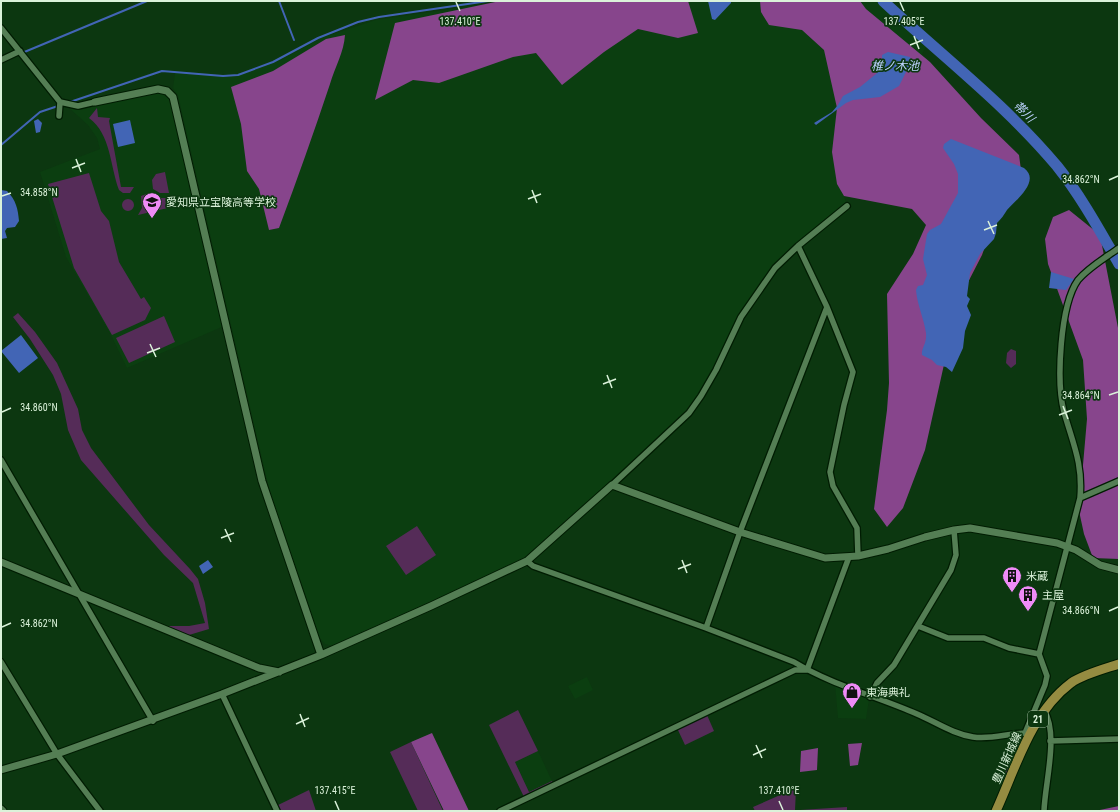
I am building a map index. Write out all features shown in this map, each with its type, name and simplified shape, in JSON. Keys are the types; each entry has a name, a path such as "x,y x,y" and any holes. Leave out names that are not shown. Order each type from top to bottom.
{"main road":[{"name":"豊川新城線","path":"996,811 1028,733 1044,710 1071,683 1098,671 1119,664"}],"street":[{"path":"1,28 60,102 78,106 158,89 167,91 173,97 262,481 321,656"},
{"path":"1,60 20,51"},
{"path":"59,116 60,102"},
{"path":"1,770 57,754 153,721 321,656 527,561 612,485 689,413 716,370 742,317 775,268 798,246 847,206"},
{"path":"798,246 827,307 853,372 842,412 830,472 833,486 857,528 858,556"},
{"path":"527,561 533,566 706,628 794,662 807,670 870,697 916,714 958,734 988,738 1028,733 1046,685 1047,676 1039,654 1080,498 1081,468 1062,400 1061,359 1065,316 1070,298 1079,280 1092,266 1119,248"},
{"path":"706,628 740,532 827,307"},
{"path":"1,460 153,721"},
{"path":"1080,498 1119,481"},
{"path":"612,485 740,532 825,558 858,556 954,530 970,528 1047,540 1067,546 1100,565 1119,570"},
{"path":"870,697 877,683 894,665 951,570 956,556 954,530"},
{"path":"807,670 849,557"},
{"path":"1,562 259,668 279,672"},
{"path":"918,626 948,638 984,638 1009,648 1039,654"},
{"path":"1,662 57,754 100,811"},
{"path":"500,811 795,670 807,670"},
{"path":"222,694 277,811"},
{"path":"1044,710 1049,719 1050,741 1044,811"},
{"path":"1050,741 1119,739"}],"shaded area":[{"path":"500,1 688,1 698,33 678,38 638,29 604,52 562,85 536,53 513,57 439,83 413,80 375,100 395,23"},
{"path":"505,1 876,1 926,47 898,96 837,163 846,204 772,269 762,281 740,317 715,368 689,410 526,559 341,645 333,646 325,644 318,636 270,493 178,95 173,88 175,73 235,77 281,60 321,38 376,20"},
{"path":"760,1 860,1 866,9 930,62 981,118 1019,155 1021,170 998,210 982,255 964,290 951,333 925,450 903,508 887,527 874,509 887,410 889,383 887,294 913,254 926,225 912,209 844,196 837,184 832,152 837,108 824,50 802,30 769,25 761,12"},
{"path":"345,35 341,53 279,228 269,230 259,189 247,171 241,124 231,87 273,71 326,39"},
{"path":"153,92 162,94 172,101 224,326 127,368 111,335 66,257 40,172 100,149 97,138 88,125 68,107"},
{"path":"97,108 98,117 110,118 109,121 121,187 134,187 130,193 123,193 119,190 106,141 102,133 89,118"},
{"path":"165,172 169,193 160,193 153,189 152,180 156,174"},
{"path":"89,173 101,211 109,221 119,262 141,299 144,297 151,308 145,320 112,335 74,268 48,184"},
{"path":"149,193 161,198 170,198 172,207 138,215 142,208 141,196"},
{"path":"126,199 130,199 134,205 130,211 126,211 122,207 122,203"},
{"path":"1069,210 1100,235 1119,333 1119,559 1093,558 1084,534 1079,511 1087,419 1083,360 1048,264 1045,239 1053,217"},
{"path":"18,313 35,332 57,363 78,409 82,430 91,448 149,525 198,579 205,603 209,629 189,635 168,626 189,626 205,623 193,583 164,555 81,460 68,430 61,394 53,375 30,339 13,317"},
{"path":"164,316 175,342 129,363 116,338"},
{"path":"1011,349 1016,351 1016,364 1011,368 1006,363 1007,353"},
{"path":"417,526 436,555 406,575 386,546"},
{"path":"587,677 593,690 575,699 568,686"},
{"name":"東海典礼","path":"835,684 869,699 866,719 838,718"},
{"path":"518,710 538,751 515,762 529,792 552,781 553,783 524,797 489,725"},
{"path":"707,715 714,731 685,745 677,728"},
{"path":"432,733 469,811 444,811 411,742"},
{"path":"411,742 443,811 418,811 390,752"},
{"path":"862,743 858,765 850,766 848,744"},
{"path":"818,748 817,770 800,772 801,751"},
{"path":"538,751 552,781 529,792 515,762"},
{"path":"1006,760 1012,766 1006,779 999,776"},
{"path":"796,788 795,811 755,811 753,807"},
{"path":"309,790 316,811 279,811 276,806"},
{"path":"1119,806 1119,811 1095,811"},
{"path":"847,807 847,811 800,811 800,810"}],"water":[{"path":"708,1 731,1 731,3 715,20 712,19"},
{"name":"椎ノ木池","path":"888,52 910,57 911,62 899,86 880,97 853,100 846,103 816,125 814,123 832,112 843,96 860,87 876,74 882,67 882,55"},
{"path":"38,119 42,123 40,132 36,133 34,121"},
{"path":"130,120 135,143 118,147 113,124"},
{"path":"951,139 1024,168 1029,173 1030,179 1021,196 997,223 994,239 980,254 970,273 967,296 970,299 967,306 971,315 965,331 963,348 952,372 946,367 937,365 932,360 922,355 922,350 926,340 926,333 916,290 918,286 923,285 927,275 923,259 927,234 930,230 941,224 958,193 958,174 954,164 943,148 944,144"},
{"path":"1,190 7,191 13,198 19,221 15,227 7,228 5,231 7,238 1,239"},
{"path":"1051,272 1074,279 1066,290 1049,288"},
{"path":"21,335 38,358 19,373 1,351"},
{"path":"208,560 213,567 203,574 199,566"}],"waterway":[{"path":"22,53 147,1"},
{"path":"279,1 294,40"},
{"path":"70,102 162,71 223,76 238,75 273,62 318,38 358,22 379,17 488,1"},
{"name":"帯川","path":"883,1 995,101 1037,143 1074,189 1119,264"},
{"path":"1,145 40,112 58,106"}],"place":[{"name":"愛知県立宝陵高等学校","path":"152,219"},
{"name":"米蔵","path":"1012,593"},
{"name":"主屋","path":"1028,612"},
{"name":"東海典礼","path":"852,709"}]}
